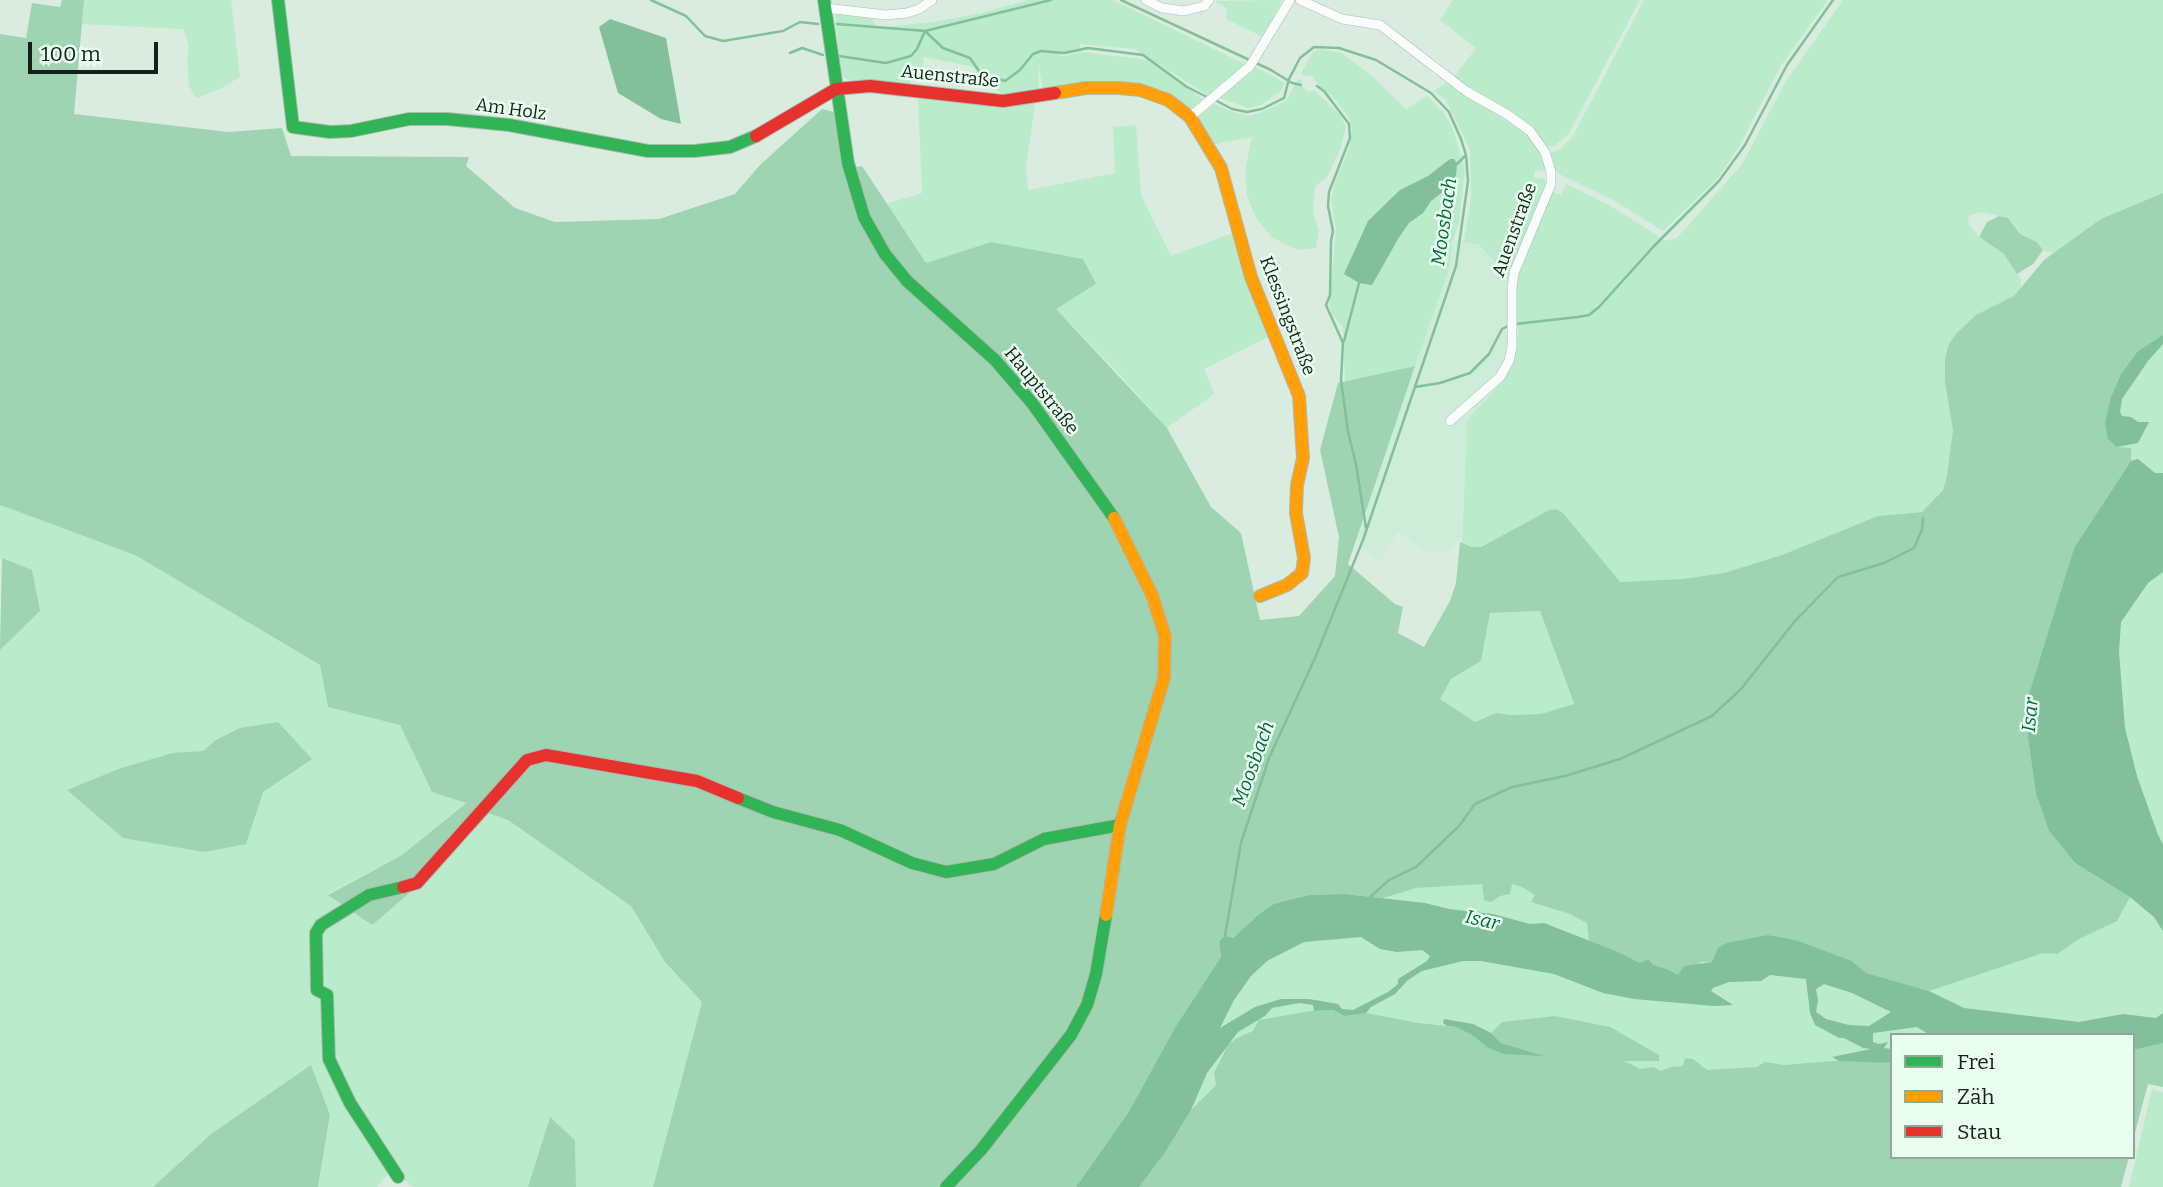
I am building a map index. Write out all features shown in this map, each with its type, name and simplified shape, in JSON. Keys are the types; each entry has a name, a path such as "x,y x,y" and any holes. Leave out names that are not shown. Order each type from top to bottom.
{"street":[{"name":"Am Holz","path":"278,0 293,127 331,132 351,131 409,119 447,118 509,125 648,151 694,151 730,147 754,137 836,89"},
{"path":"825,4 856,5 886,15 907,13 932,0"},
{"path":"1146,0 1162,8 1184,11 1203,6 1209,0"},
{"path":"1190,117 1252,61 1290,0"},
{"name":"Auenstraße","path":"1300,0 1342,19 1380,25 1466,91 1530,131 1545,152 1551,172 1550,184 1514,273 1513,347 1509,361 1500,377 1450,421"},
{"name":"Hauptstraße","path":"825,4 841,123 854,186 864,217 885,254 907,281 995,360 1032,402 1116,522 1152,595 1165,635 1164,678 1120,825 1097,974 1087,1005 1071,1035 981,1150 946,1187"},
{"name":"Auenstraße","path":"836,89 870,86 1003,101 1086,88 1119,88 1140,90 1168,100 1190,117"},
{"name":"Klessingstraße","path":"1190,117 1221,168 1251,278 1299,396 1303,458 1297,485 1296,513 1304,558 1302,573 1287,585 1260,597"},
{"path":"398,1177 350,1103 330,1059 327,995 317,990 316,933 321,925 369,895 417,883 527,760 546,755 697,781 774,812 839,830 912,863 946,872 994,864 1044,839 1120,825"}],"shaded area":[{"path":"62,0 84,0 74,114 228,132 282,128 291,156 469,157 466,166 515,208 555,222 659,219 735,194 760,165 822,109 834,112 845,169 862,166 926,263 991,242 1083,259 1096,284 1056,309 1167,428 1211,507 1241,533 1260,620 1299,616 1335,576 1339,537 1320,450 1338,383 1415,366 1348,564 1395,604 1403,607 1398,633 1424,647 1450,601 1456,583 1460,542 1481,547 1549,510 1557,509 1564,514 1620,582 1682,579 1724,573 1782,555 1878,516 1922,512 1943,490 1947,476 1953,430 1945,382 1945,358 1949,344 1956,334 1976,315 2014,296 2044,260 2101,219 2163,193 2163,335 2138,351 2121,374 2111,397 2117,447 2131,448 2131,461 2074,548 2029,694 2028,738 2036,794 2049,831 2075,863 2130,897 2117,921 2079,939 2057,954 2043,953 1929,991 1866,973 1852,961 1796,940 1768,935 1718,948 1713,962 1701,962 1679,976 1667,969 1640,963 1589,941 1587,923 1570,914 1531,902 1535,895 1512,884 1510,894 1491,902 1484,900 1482,884 1416,888 1383,898 1345,894 1310,895 1257,916 1233,938 1219,940 1221,957 1176,1026 1128,1113 1076,1187 653,1187 702,1002 665,962 631,906 508,820 482,811 428,877 372,925 328,895 402,855 466,803 432,792 400,725 328,707 320,665 135,555 0,505 0,34 26,38 32,3 60,7","holes":["1540,611 1574,704 1541,714 1496,713 1475,722 1440,699 1451,679 1481,661 1490,613"]},
{"path":"84,0 231,0 240,77 220,89 196,98 189,86 189,45 183,29 82,24"},
{"path":"1028,0 1113,0 1247,65 1208,95 1134,49 1080,44 1080,51 1057,56 1082,52 1148,60 1204,100 1192,108 1184,108 1162,93 1043,90 1038,63 1039,89 1006,95 981,83 974,67 924,57 922,68 913,67 910,87 847,79 842,75 837,14 872,19 876,28 933,22"},
{"path":"1282,0 1263,37 1226,19 1227,8 1215,1"},
{"path":"1453,0 1640,0 1568,135 1554,146 1544,147 1453,78 1476,48 1440,20"},
{"path":"1644,0 1828,0 1780,67 1740,145 1718,178 1663,231 1613,200 1552,169 1549,153 1559,150 1573,136"},
{"path":"1843,0 2163,0 2163,193 2075,240 2056,254 2043,250 2037,242 2020,234 2008,218 1981,212 1968,216 1969,224 1979,237 2004,254 2021,279 2021,289 2163,198 2163,1062 2135,1063 2135,1033 1890,1033 1890,1061 1604,1187 953,1187 1485,739 1661,679 1923,545 1953,469 1947,476 1943,490 1922,512 1878,516 1782,555 1724,573 1682,579 1619,582 1557,509 1549,510 1481,547 1472,547 1462,542 1467,420 1504,380 1515,351 1515,338 1519,334 1515,326 1516,276 1550,191 1561,195 1566,184 1609,205 1666,241 1677,238 1742,164 1786,81"},
{"path":"1321,49 1342,53 1372,76 1406,109 1427,96 1443,112 1452,127 1465,169 1459,222 1453,240 1450,266 1415,366 1345,382 1343,328 1332,314 1329,305 1336,229 1331,200 1335,182 1349,149 1352,130 1349,118 1335,99 1313,76 1304,76 1301,73 1313,52"},
{"path":"1254,66 1285,83 1280,92 1261,105 1248,108 1217,97"},
{"path":"1298,79 1302,81 1301,85 1305,89 1309,92 1314,90 1340,115 1346,127 1340,150 1327,177 1315,186 1313,213 1319,231 1316,248 1297,250 1273,238 1256,218 1247,196 1245,170 1252,137 1211,145 1197,118 1214,104 1249,116 1262,112 1286,101"},
{"path":"1447,82 1457,91 1494,110 1527,132 1539,149 1544,164 1545,170 1534,171 1535,179 1544,178 1546,183 1509,277 1479,245 1464,242 1471,197 1470,150 1446,100 1434,91"},
{"path":"923,96 1036,98 1026,167 1028,190 1115,173 1113,127 1136,125 1141,195 1171,256 1236,232 1272,335 1204,369 1214,394 1167,428 1120,375 991,242 926,263 886,204 922,193 918,100"},
{"path":"1999,216 2008,218 2020,234 2037,242 2043,250 2033,264 2017,274 2004,254 1979,237 1987,222"},
{"path":"1453,240 1479,245 1516,285 1524,324 1504,380 1467,420 1461,537 1449,551 1426,552 1398,532 1379,563 1355,538 1450,266"},
{"path":"0,505 135,555 320,665 328,707 400,725 432,792 466,802 402,855 328,894 372,925 482,811 508,820 631,906 665,962 702,1002 653,1187 576,1187 575,1140 550,1117 528,1187 414,1187 391,1171 377,1187 318,1187 330,1115 211,1134 153,1187 0,1187 0,650 40,611 2,558 0,560"},
{"path":"2,558 32,570 40,611 0,650"},
{"path":"1540,611 1574,705 1541,714 1496,713 1475,722 1440,699 1451,679 1481,661 1490,613"},
{"path":"278,722 312,759 263,792 246,844 204,852 123,838 67,790 121,768 173,753 203,751 216,740 240,728"},
{"path":"1333,1010 1345,1016 1366,1013 1456,1027 1487,1047 1540,1055 1501,1043 1491,1033 1502,1022 1555,1016 1610,1027 1659,1055 1659,1061 1624,1061 1640,1069 1654,1067 1660,1071 1683,1066 1685,1058 1693,1059 1707,1070 1757,1067 1765,1062 1784,1065 1847,1060 1890,1063 1890,1159 2128,1159 2121,1187 1139,1187 1164,1154 1191,1110 1216,1085 1214,1073 1228,1045 1253,1031 1259,1020"},
{"path":"2163,1043 2163,1087 2148,1084 2135,1133 2135,1050"},
{"path":"311,1065 330,1115 318,1187 153,1187 211,1134"},
{"path":"2152,1089 2163,1092 2163,1187 2129,1187"},
{"path":"550,1117 575,1140 576,1187 528,1187"}],"water":[{"path":"610,19 666,38 681,124 661,119 618,93 599,27"},
{"path":"1450,159 1454,159 1457,164 1456,176 1423,213 1409,223 1372,285 1359,283 1344,274 1368,221 1400,190 1428,176"},
{"path":"2163,335 2163,344 2122,399 2122,416 2131,417 2138,422 2149,422 2138,443 2117,447 2108,439 2105,423 2111,397 2121,374 2138,351"},
{"name":"Isar","path":"2138,459 2155,473 2163,473 2163,572 2148,583 2121,622 2119,652 2125,728 2137,776 2163,844 2163,931 2154,917 2130,897 2075,863 2049,831 2036,794 2028,738 2029,694 2074,548 2131,461"},
{"name":"Isar","path":"1345,894 1493,914 1530,924 1544,923 1640,963 1648,959 1653,965 1678,975 1684,966 1712,962 1718,948 1727,943 1768,935 1796,940 1852,961 1866,973 1929,991 1964,1008 2079,1022 2123,1014 2156,1018 2163,1013 2163,1043 2135,1050 2135,1033 1927,1033 1917,1027 1873,1033 1873,1042 1888,1042 1884,1048 1890,1049 1890,1063 1839,1061 1832,1057 1871,1049 1839,1038 1815,1025 1810,1013 1806,979 1770,975 1761,981 1729,982 1711,991 1733,1005 1714,1006 1634,999 1603,993 1554,974 1481,961 1463,961 1422,971 1408,980 1395,994 1371,1007 1366,1013 1345,1016 1333,1010 1314,1011 1313,1005 1299,1003 1272,1008 1265,1016 1238,1032 1207,1073 1191,1110 1164,1154 1139,1187 1076,1187 1128,1113 1176,1026 1221,957 1219,941 1225,936 1233,938 1274,904 1310,895","holes":["1361,937 1380,949 1397,952 1422,950 1430,956 1427,961 1398,979 1398,984 1388,992 1353,1010 1342,1009 1338,1004 1309,999 1281,999 1255,1007 1220,1028 1234,1000 1251,976 1267,961 1304,942","1824,984 1852,993 1891,1012 1869,1026 1849,1025 1826,1019 1816,1012 1816,989"]},
{"path":"1444,1019 1473,1024 1491,1033 1501,1043 1544,1056 1504,1054 1487,1047 1456,1027 1447,1026 1443,1023"}],"waterway":[{"name":"Moosbach","path":"651,0 686,16 705,36 723,41 783,31 800,22 818,24"},
{"path":"839,56 886,63 911,56 925,31 1051,0"},
{"path":"1121,0 1301,85"},
{"path":"1515,324 1589,315 1599,307 1654,246 1719,181 1745,145 1787,65 1833,0"},
{"name":"Moosbach","path":"837,24 925,31 943,48 970,58 981,74 1005,81 1020,70 1033,54 1041,51 1064,53 1088,48 1143,55 1187,87 1209,98"},
{"name":"Moosbach","path":"1215,100 1232,109 1247,112 1262,109 1284,98 1289,79 1300,58 1314,47 1339,48 1376,60 1431,93 1449,112 1461,139 1466,155 1468,181 1456,266 1363,540 1315,658 1269,758 1241,843 1225,936"},
{"path":"790,53 802,48 823,55"},
{"name":"Moosbach","path":"1317,86 1324,91 1349,124 1350,138 1329,192 1328,206 1333,231 1330,295 1326,305 1343,343 1341,380 1366,528"},
{"path":"1457,164 1466,155"},
{"path":"1344,341 1359,283"},
{"path":"1415,387 1440,383 1470,373 1489,354 1502,329 1508,326"},
{"path":"1368,899 1389,880 1416,867 1459,826 1475,804 1512,787 1565,776 1620,759 1712,716 1741,689 1795,621 1838,577 1884,563 1914,548 1922,530 1923,518"}],"traffic: fast":[{"path":"278,0 293,127 330,132 351,131 409,119 447,119 509,125 648,151 694,151 730,147 756,136"},
{"path":"824,0 848,163 864,217 885,254 907,281 995,360 1032,403 1114,518"},
{"path":"738,798 773,812 840,830 912,863 946,872 994,864 1044,839 1120,825"},
{"path":"398,1177 350,1103 329,1059 327,995 317,990 316,933 321,925 369,895 403,887"},
{"path":"946,1187 981,1150 1071,1035 1087,1005 1096,974 1106,915"}],"traffic: slow":[{"path":"1055,93 1086,88 1119,88 1140,90 1168,100 1190,117 1221,168 1251,277 1299,396 1303,458 1297,485 1296,513 1304,558 1302,573 1287,585 1260,596"},
{"path":"1106,915 1120,825 1164,678 1165,636 1152,595 1114,518"}],"traffic: jam":[{"path":"756,136 836,89 870,86 1003,101 1055,93"},
{"path":"403,887 417,883 527,760 546,755 697,781 738,798"}]}
